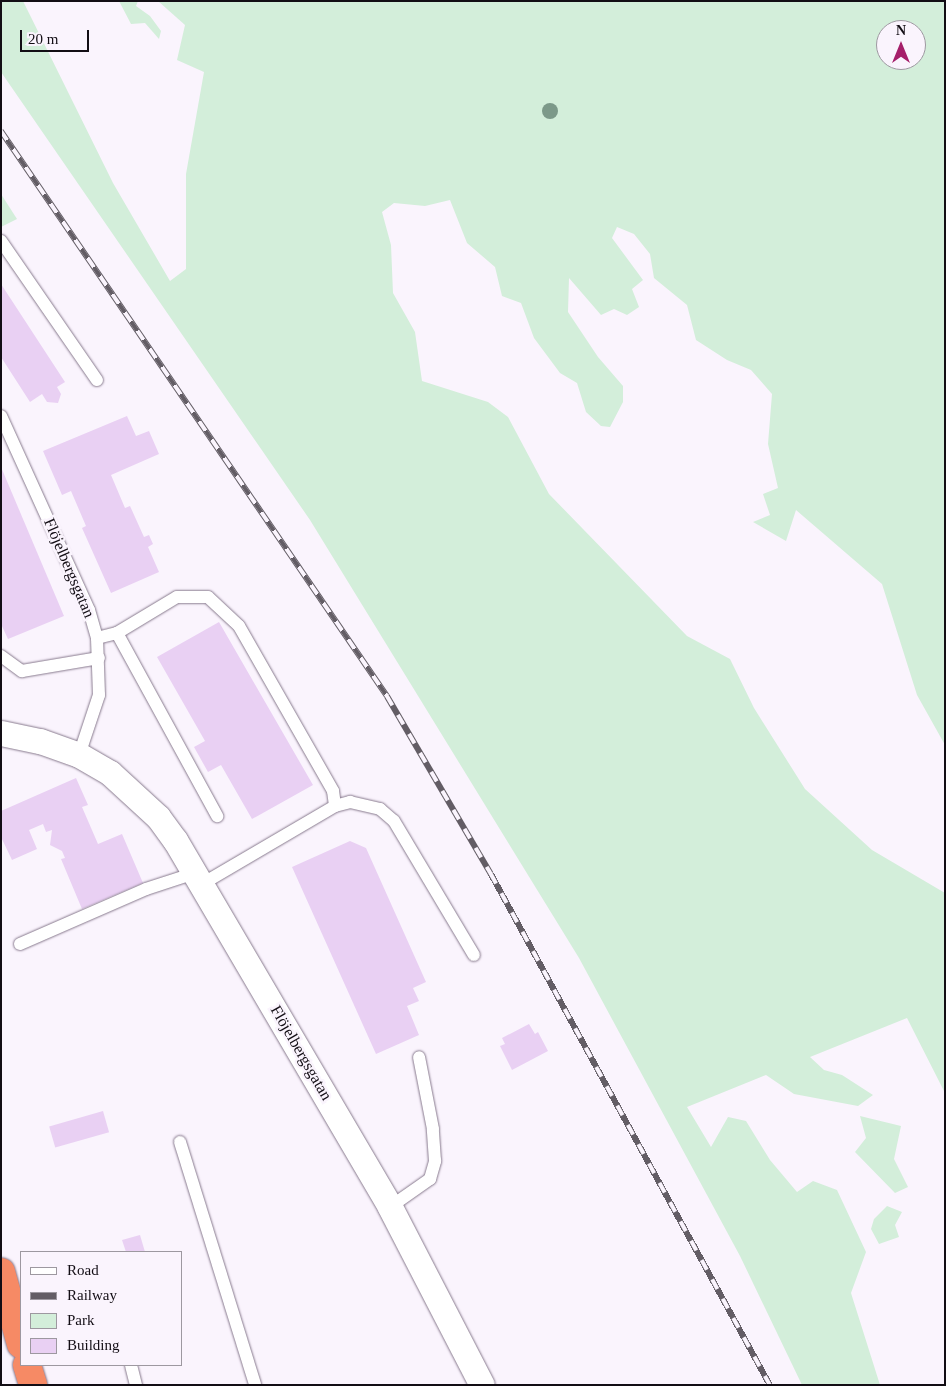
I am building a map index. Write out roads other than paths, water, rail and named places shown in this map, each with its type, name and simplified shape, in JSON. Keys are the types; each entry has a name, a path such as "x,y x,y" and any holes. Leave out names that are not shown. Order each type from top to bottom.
{"highway":[{"path":"1,1272 20,1340"},
{"path":"27,1366 33,1385"}],"street":[{"name":"Flöjelbergsgatan","path":"2,734 40,741 79,755 110,773 136,794 158,817 198,879 390,1207 482,1385"}],"lane":[{"path":"1,241 97,380"},
{"name":"Flöjelbergsgatan","path":"1,416 89,610 97,638 99,696 79,755"},
{"path":"97,638 117,633 177,597 208,597 221,607 238,626 333,791 335,806"},
{"path":"117,633 217,816"},
{"path":"1,656 22,671 99,658"},
{"path":"20,944 146,889 198,879 335,806 350,802 380,809 394,821 474,954"},
{"path":"390,1207 430,1179 435,1161 433,1129 419,1057"},
{"path":"180,1142 255,1385"},
{"path":"131,1366 136,1385"}],"railway":[{"path":"1,131 387,696 491,874 770,1385"}]}
